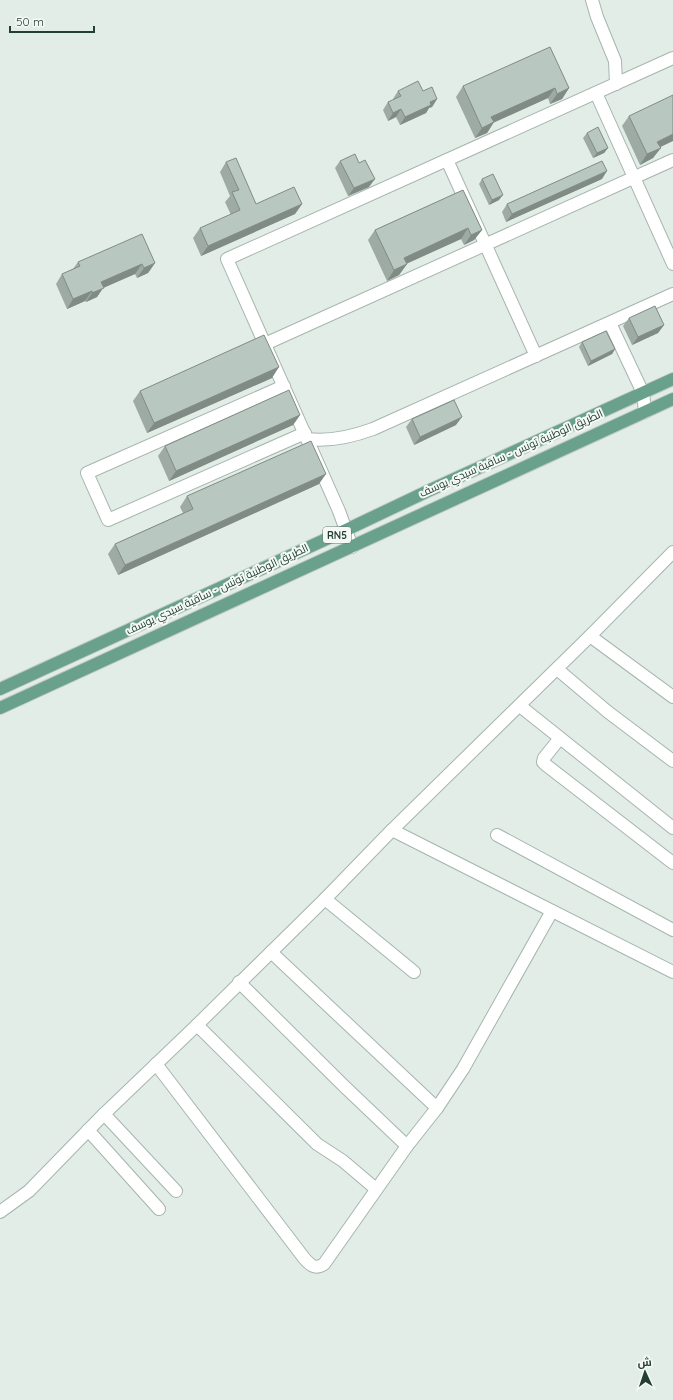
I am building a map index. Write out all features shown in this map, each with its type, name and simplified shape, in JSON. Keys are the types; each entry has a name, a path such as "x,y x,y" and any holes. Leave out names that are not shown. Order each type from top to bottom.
{"main road":[{"name":"الطريق الوطنية تونس - ساقية سيدي يوسف","path":"0,688 346,530 428,490 673,379"},
{"name":"الطريق الوطنية تونس - ساقية سيدي يوسف","path":"0,708 673,399"}],"street":[{"path":"592,0 597,17 615,61 616,84"},
{"path":"352,547 339,511 227,259 673,58"},
{"path":"596,93 673,264"},
{"path":"447,160 536,356"},
{"path":"265,344 673,160"},
{"path":"284,386 87,473 108,520 306,436 319,440 352,436 373,429 673,294"},
{"path":"610,323 643,393 645,412"},
{"path":"0,1212 29,1191 104,1114 325,899 392,830 520,706 673,552"},
{"path":"590,636 673,696"},
{"path":"556,669 608,712 673,761"},
{"path":"520,706 673,828"},
{"path":"560,738 544,758 543,762 673,863"},
{"path":"392,830 673,972"},
{"path":"497,835 673,930"},
{"path":"325,899 414,972"},
{"path":"156,1064 310,1265 314,1267 321,1266 324,1264 407,1146 437,1108 463,1069 552,912"},
{"path":"271,952 437,1108"},
{"path":"239,982 407,1146"},
{"path":"197,1025 317,1144 343,1161 376,1189"},
{"path":"104,1114 176,1191"},
{"path":"88,1130 159,1209"}],"building":[{"path":"550,47 569,88 557,94 555,88 491,117 494,122 482,128 463,86"},
{"path":"418,81 423,91 432,87 437,99 430,102 431,105 405,117 401,109 393,113 388,102 401,96 398,91"},
{"path":"673,95 673,134 657,142 661,148 647,154 629,116"},
{"path":"598,127 608,148 597,153 587,133"},
{"path":"355,154 359,163 365,160 375,179 354,188 340,161"},
{"path":"236,158 256,204 294,187 302,204 208,246 200,228 240,210 232,192 239,190 226,162"},
{"path":"602,161 607,171 512,214 507,204"},
{"path":"493,174 503,195 492,200 482,179"},
{"path":"463,190 482,230 471,235 468,228 404,258 407,264 394,270 375,230"},
{"path":"142,234 155,263 144,268 142,264 101,282 104,288 73,299 62,274 80,266 78,262"},
{"path":"655,306 664,325 638,337 629,318"},
{"path":"606,331 615,349 591,361 582,342"},
{"path":"264,335 279,367 154,423 140,391"},
{"path":"289,390 300,415 176,471 165,446"},
{"path":"454,400 462,417 420,437 412,419"},
{"path":"311,441 326,474 125,565 115,544 193,509 187,496"}]}
